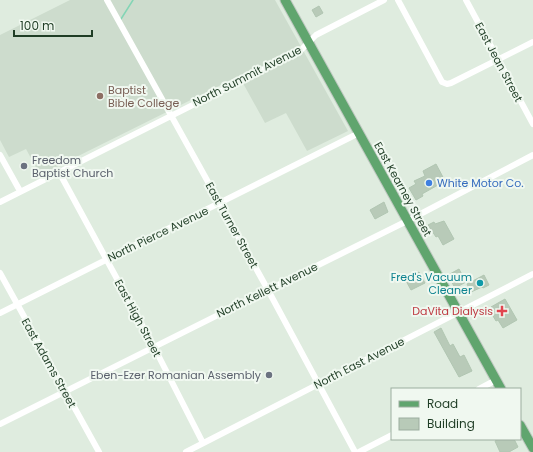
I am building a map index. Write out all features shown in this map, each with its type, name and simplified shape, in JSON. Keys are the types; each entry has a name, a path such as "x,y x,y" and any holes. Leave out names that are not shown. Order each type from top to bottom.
{"main road":[{"name":"East Kearney Street","path":"285,0 500,388"},
{"path":"521,427 533,448"}],"street":[{"name":"East Turner Street","path":"107,0 268,290 355,452"},
{"name":"North Summit Avenue","path":"0,202 300,50 316,35 384,0"},
{"path":"398,0 442,82 447,84 533,42"},
{"name":"East Jean Street","path":"466,0 533,124"},
{"name":"North Pierce Avenue","path":"0,313 359,132"},
{"path":"0,155 20,191"},
{"name":"North Kellett Avenue","path":"0,424 407,222 533,155"},
{"name":"East High Street","path":"58,172 154,347 203,443"},
{"name":"East Adams Street","path":"0,273 98,452"},
{"name":"North East Avenue","path":"186,452 533,274"},
{"path":"481,388 496,380"},
{"path":"359,452 391,436"}],"shaded area":[{"name":"Baptist Bible College","path":"70,0 275,0 348,131 307,151 286,113 265,123 239,76 40,175 26,149 9,157 0,140 0,35"}],"building":[{"path":"319,6 323,13 316,17 312,10"},
{"name":"White Motor Co.","path":"436,164 445,181 422,194 423,196 416,200 409,188 416,184 414,181 425,176 423,171"},
{"path":"384,202 388,212 375,219 370,210"},
{"path":"444,221 454,239 443,245 438,236 436,237 428,225 434,222 435,224"},
{"path":"459,269 466,282 455,288 448,275"},
{"path":"419,272 425,283 411,290 405,279"},
{"name":"Fred's Vacuum Cleaner","path":"484,275 489,285 471,292 467,284"},
{"name":"DaVita Dialysis","path":"505,299 517,320 503,328 498,320 496,321 493,316 495,315 491,307"},
{"path":"441,328 450,346 453,344 460,357 464,355 472,371 459,377 434,332"},
{"path":"514,440 518,447 509,452 500,452 495,441"}],"waterway":[{"path":"121,19 133,0"}],"place":[{"name":"Baptist Bible College","path":"100,96"},
{"name":"Freedom Baptist Church","path":"24,166"},
{"name":"White Motor Co.","path":"429,183"},
{"name":"Fred's Vacuum Cleaner","path":"480,283"},
{"name":"DaVita Dialysis","path":"502,311"},
{"name":"Eben-Ezer Romanian Assembly","path":"269,375"}]}
